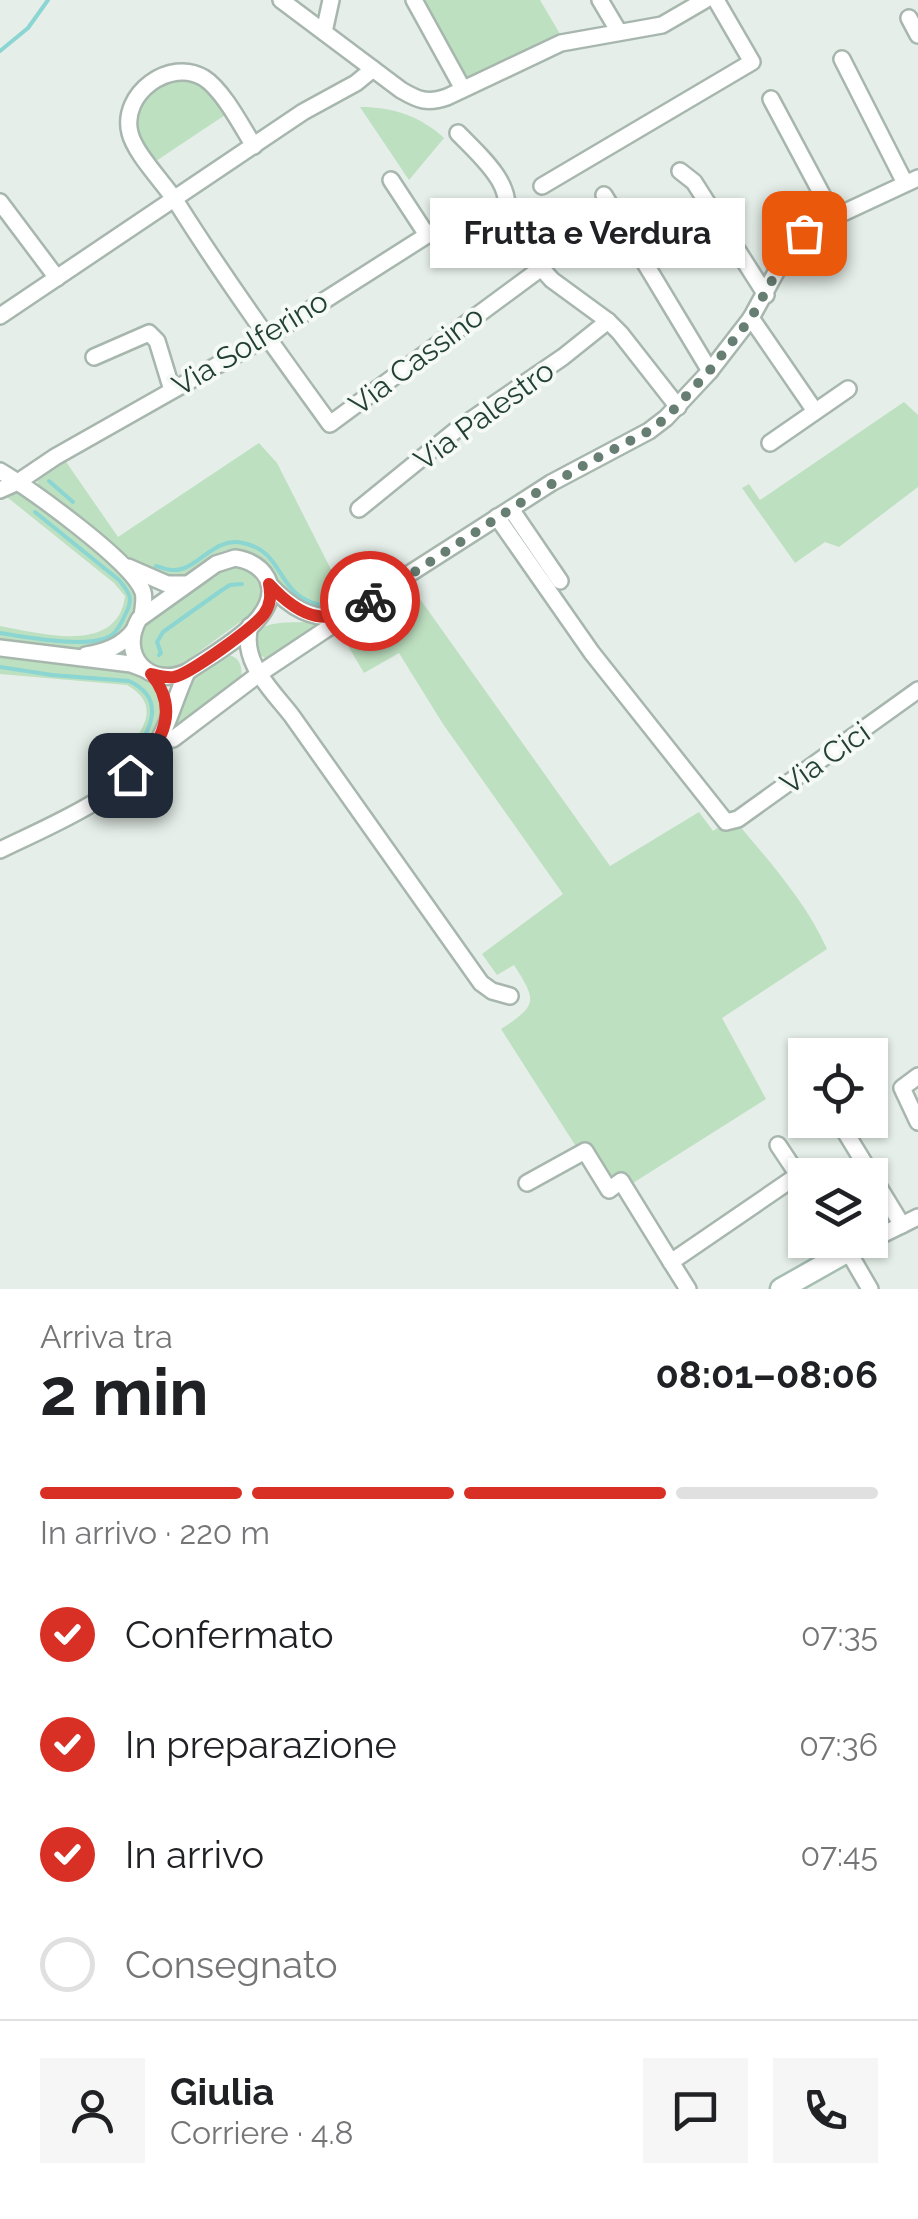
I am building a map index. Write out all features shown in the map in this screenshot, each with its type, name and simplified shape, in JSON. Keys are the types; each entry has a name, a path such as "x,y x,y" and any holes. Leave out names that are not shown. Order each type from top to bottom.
{"street":[{"path":"281,0 415,98 429,102 561,43 662,26 705,0"},
{"path":"324,32 331,0"},
{"path":"414,0 462,90"},
{"path":"600,0 619,32"},
{"path":"542,186 752,62 716,0"},
{"path":"909,18 918,34"},
{"path":"72,658 112,648 186,584 216,564 234,558 257,566 284,600 300,611 326,618 345,615 504,513 649,431 678,407 751,318 796,241 815,226 912,180 842,59"},
{"path":"0,316 303,112 356,83 373,68"},
{"path":"254,146 204,78 170,73 149,83 132,107 129,132 134,145 266,337"},
{"path":"771,99 834,217"},
{"path":"458,133 506,193 508,208 502,225 566,292 608,321 678,407"},
{"path":"680,171 694,182 766,295"},
{"path":"391,180 427,235"},
{"path":"604,195 710,370"},
{"path":"0,202 56,278"},
{"name":"Via Solferino","path":"0,490 266,337 454,218 474,214 502,225"},
{"name":"Via Cassino","path":"266,337 330,424 540,268"},
{"path":"751,318 816,411"},
{"name":"Via Palestro","path":"359,509 455,431 563,358 608,321"},
{"path":"94,356 149,332 157,341 172,390"},
{"path":"770,443 848,389"},
{"path":"0,471 54,508 121,563 158,582 186,584"},
{"path":"504,513 560,581"},
{"name":"Via Cici","path":"504,513 599,661 722,818 731,822 810,770 918,690"},
{"path":"121,563 143,592 133,652 158,682 165,699 166,722"},
{"path":"0,648 131,664 172,678 219,650 264,613 269,584"},
{"path":"250,626 247,638 256,669"},
{"path":"173,739 256,669 328,628"},
{"path":"219,650 238,652 256,669 481,984 510,996"},
{"path":"0,850 76,812 130,775 152,751 187,672"},
{"path":"918,1076 902,1088 918,1122"},
{"path":"849,1138 902,1225"},
{"path":"778,1145 788,1160"},
{"path":"527,1182 585,1150 608,1190 621,1181 686,1289"},
{"path":"671,1262 788,1191"},
{"path":"888,1231 918,1217"},
{"path":"781,1289 833,1258"},
{"path":"852,1258 870,1289"}],"green space":[{"path":"419,0 540,0 560,34 466,80"},
{"path":"181,79 203,87 225,115 156,161 138,134 137,114 154,90"},
{"path":"360,107 405,114 444,138 409,180"},
{"path":"904,402 918,415 918,487 839,547 825,542 795,563 742,488 749,484 760,500"},
{"path":"259,443 277,463 350,607 323,611 305,606 280,589 259,557 234,549 215,555 185,576 164,577 128,556 38,485 37,476 62,456 118,537"},
{"path":"12,491 76,535 134,588 134,611 116,637 86,648 0,639 0,626 55,635 93,634 108,627 119,615 125,596 2,493"},
{"path":"238,567 251,574 258,584 260,597 255,611 178,667 159,667 146,658 141,643 146,625 222,570"},
{"path":"410,585 610,866 699,812 713,831 733,818 797,897 827,949 722,1018 766,1099 633,1183 626,1173 614,1180 589,1142 577,1148 501,1029 527,1008 527,987 514,965 497,975 482,954 563,894 443,724 399,653 364,673 340,632"},
{"path":"302,622 323,624 273,657 265,658 254,651 253,634 258,630"},
{"path":"227,655 240,663 241,679 166,739 193,678"},
{"path":"0,656 123,669 139,675 151,683 160,705 148,745 115,780 105,768 142,728 146,706 140,695 127,685 0,674"}],"waterway":[{"path":"0,51 28,28 48,0"},
{"path":"49,481 73,502"},
{"path":"0,633 89,642 112,635 129,605 128,593 119,580 35,512"},
{"path":"156,566 181,569 223,545 243,543 268,556 297,594 326,606"},
{"path":"159,655 157,642 163,632 230,585 242,584"},
{"path":"0,667 129,681 141,688 152,706 152,717 130,759"}],"way so far":[{"path":"370,601 531,496 666,418 751,318 788,252 804,233"}],"place":[{"name":"Frutta e Verdura","path":"804,233"}],"route":[{"path":"130,775 152,751 166,722 165,699 151,674 172,678 187,672 250,626 268,606 269,584 292,606 316,616 335,618 370,601"}]}
